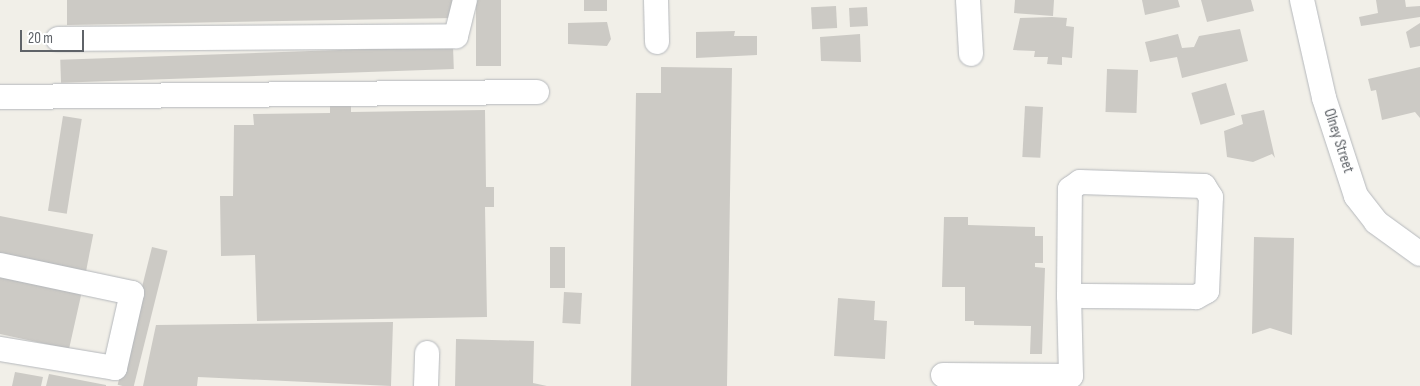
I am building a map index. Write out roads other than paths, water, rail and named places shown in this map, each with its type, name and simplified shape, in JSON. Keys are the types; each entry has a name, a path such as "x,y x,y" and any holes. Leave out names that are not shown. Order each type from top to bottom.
{"street":[{"path":"58,39 456,36 465,0"},
{"path":"656,0 657,42"},
{"path":"968,0 971,54"},
{"name":"Olney Street","path":"1302,0 1324,98 1356,196 1376,222 1420,254"},
{"path":"0,97 537,92"},
{"path":"943,375 1071,381 1069,296 1070,189 1080,182 1204,186 1212,197 1207,291 1196,297 1069,296"},
{"path":"0,265 132,293 115,368 0,349"},
{"path":"426,353 426,386"}]}
